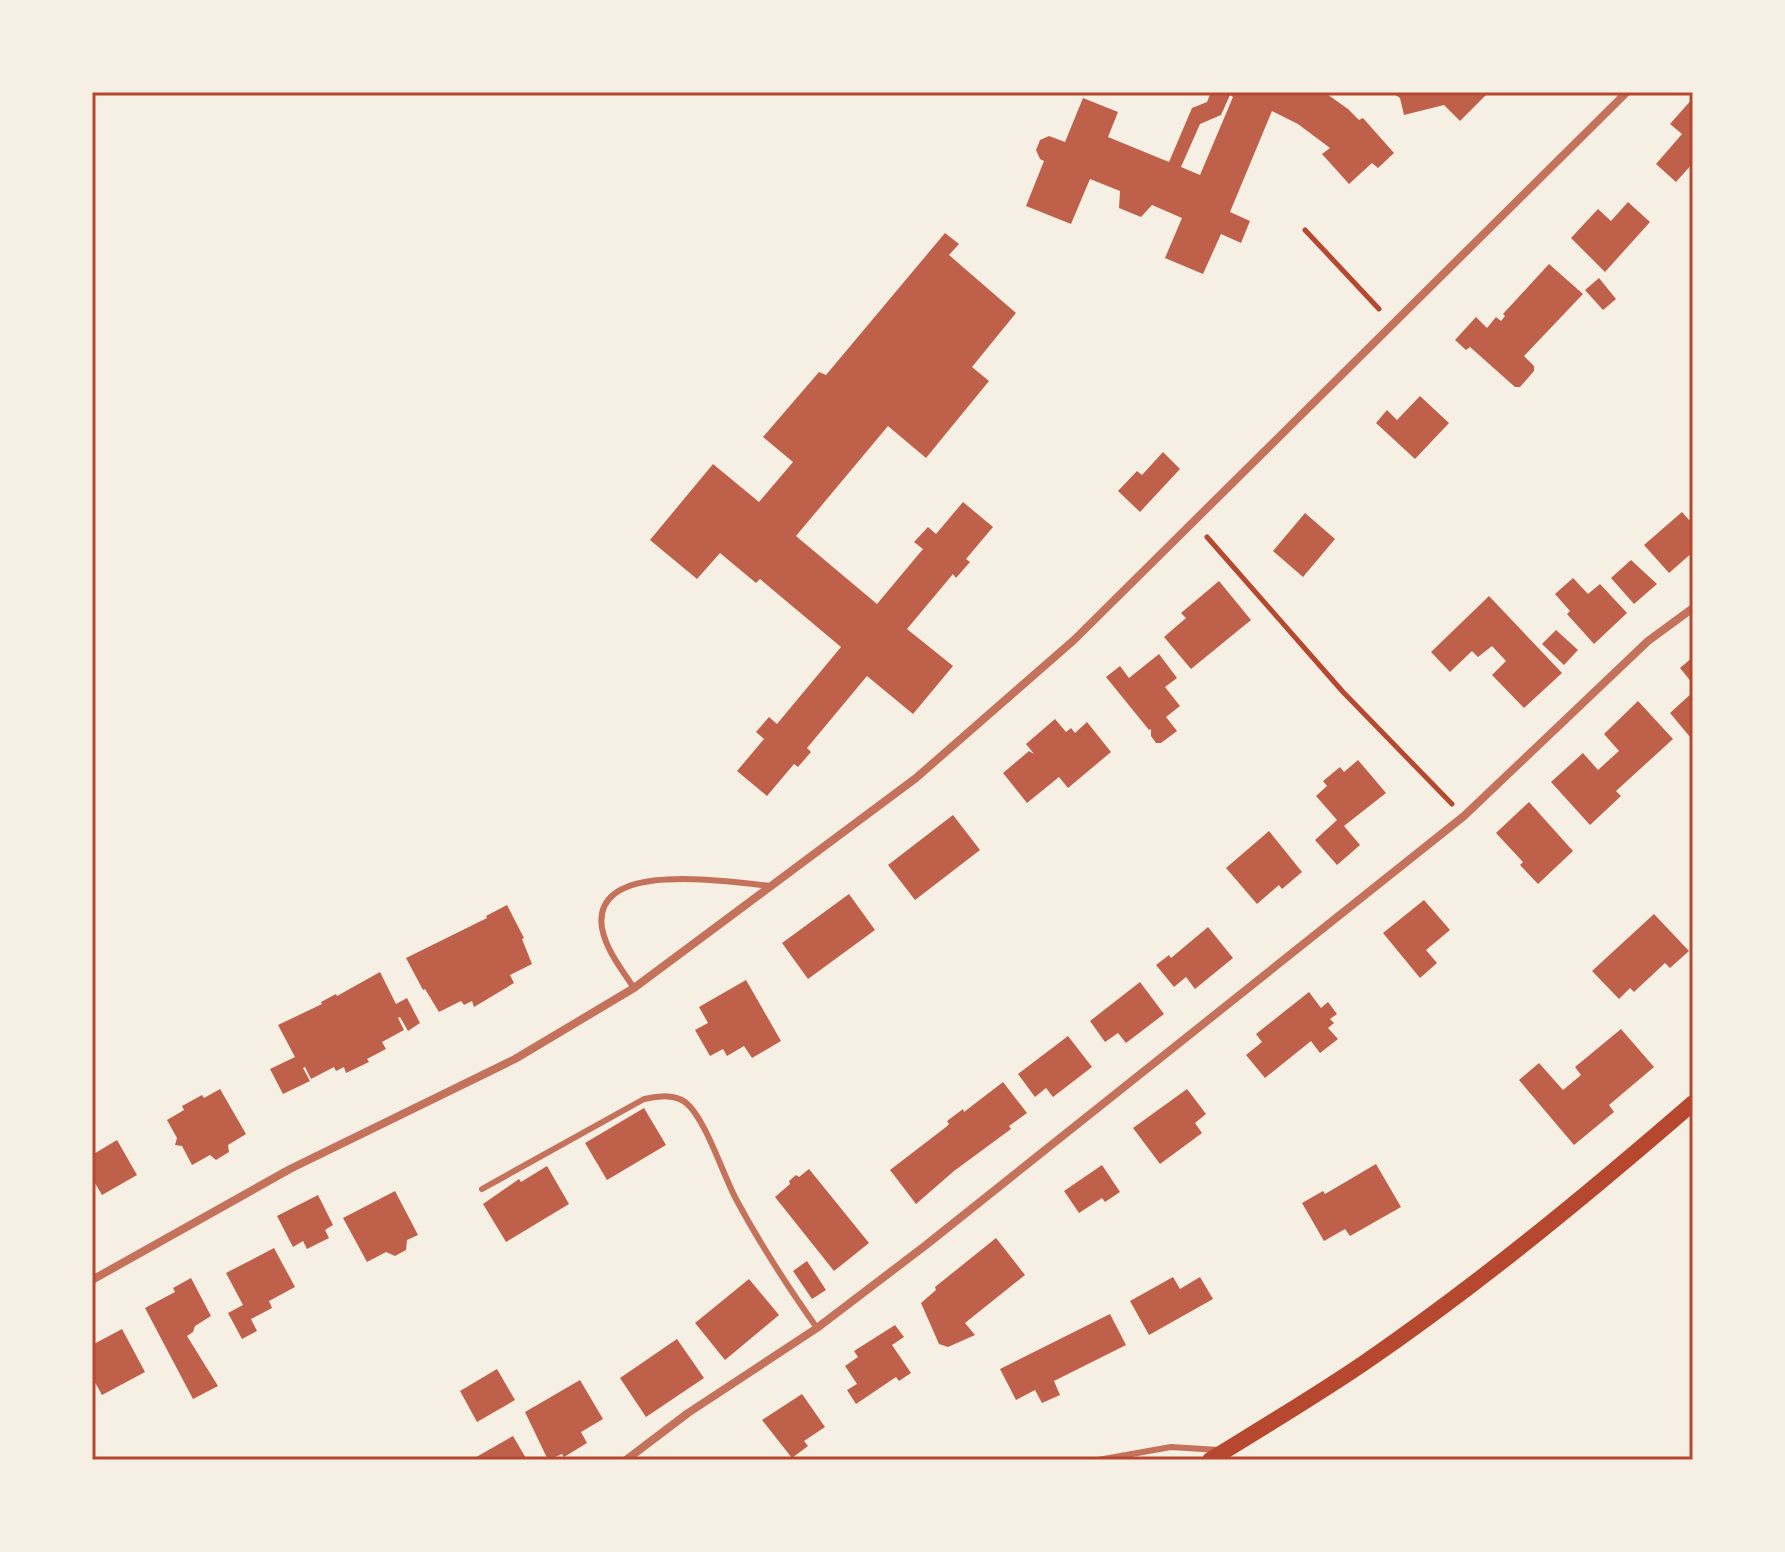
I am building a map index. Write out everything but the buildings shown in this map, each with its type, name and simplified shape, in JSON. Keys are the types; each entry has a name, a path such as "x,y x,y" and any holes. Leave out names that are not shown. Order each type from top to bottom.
{"main road":[{"path":"1210,1460 1364,1363 1474,1283 1693,1103"}],"street":[{"path":"92,1280 290,1169 515,1059 634,988 916,778 1074,640 1627,92"},
{"path":"626,1460 688,1413 817,1328 926,1245 1464,816 1648,641 1693,608"}],"lane":[{"path":"634,988 610,951 602,930 601,912 609,898 623,888 646,880 682,879 772,886"},
{"path":"482,1189 644,1099 666,1096 684,1101 699,1119 736,1200 817,1328"},
{"path":"1098,1460 1171,1447 1226,1450"}],"path":[{"path":"1305,230 1394,324"},
{"path":"1194,522 1343,692 1464,816"}]}
